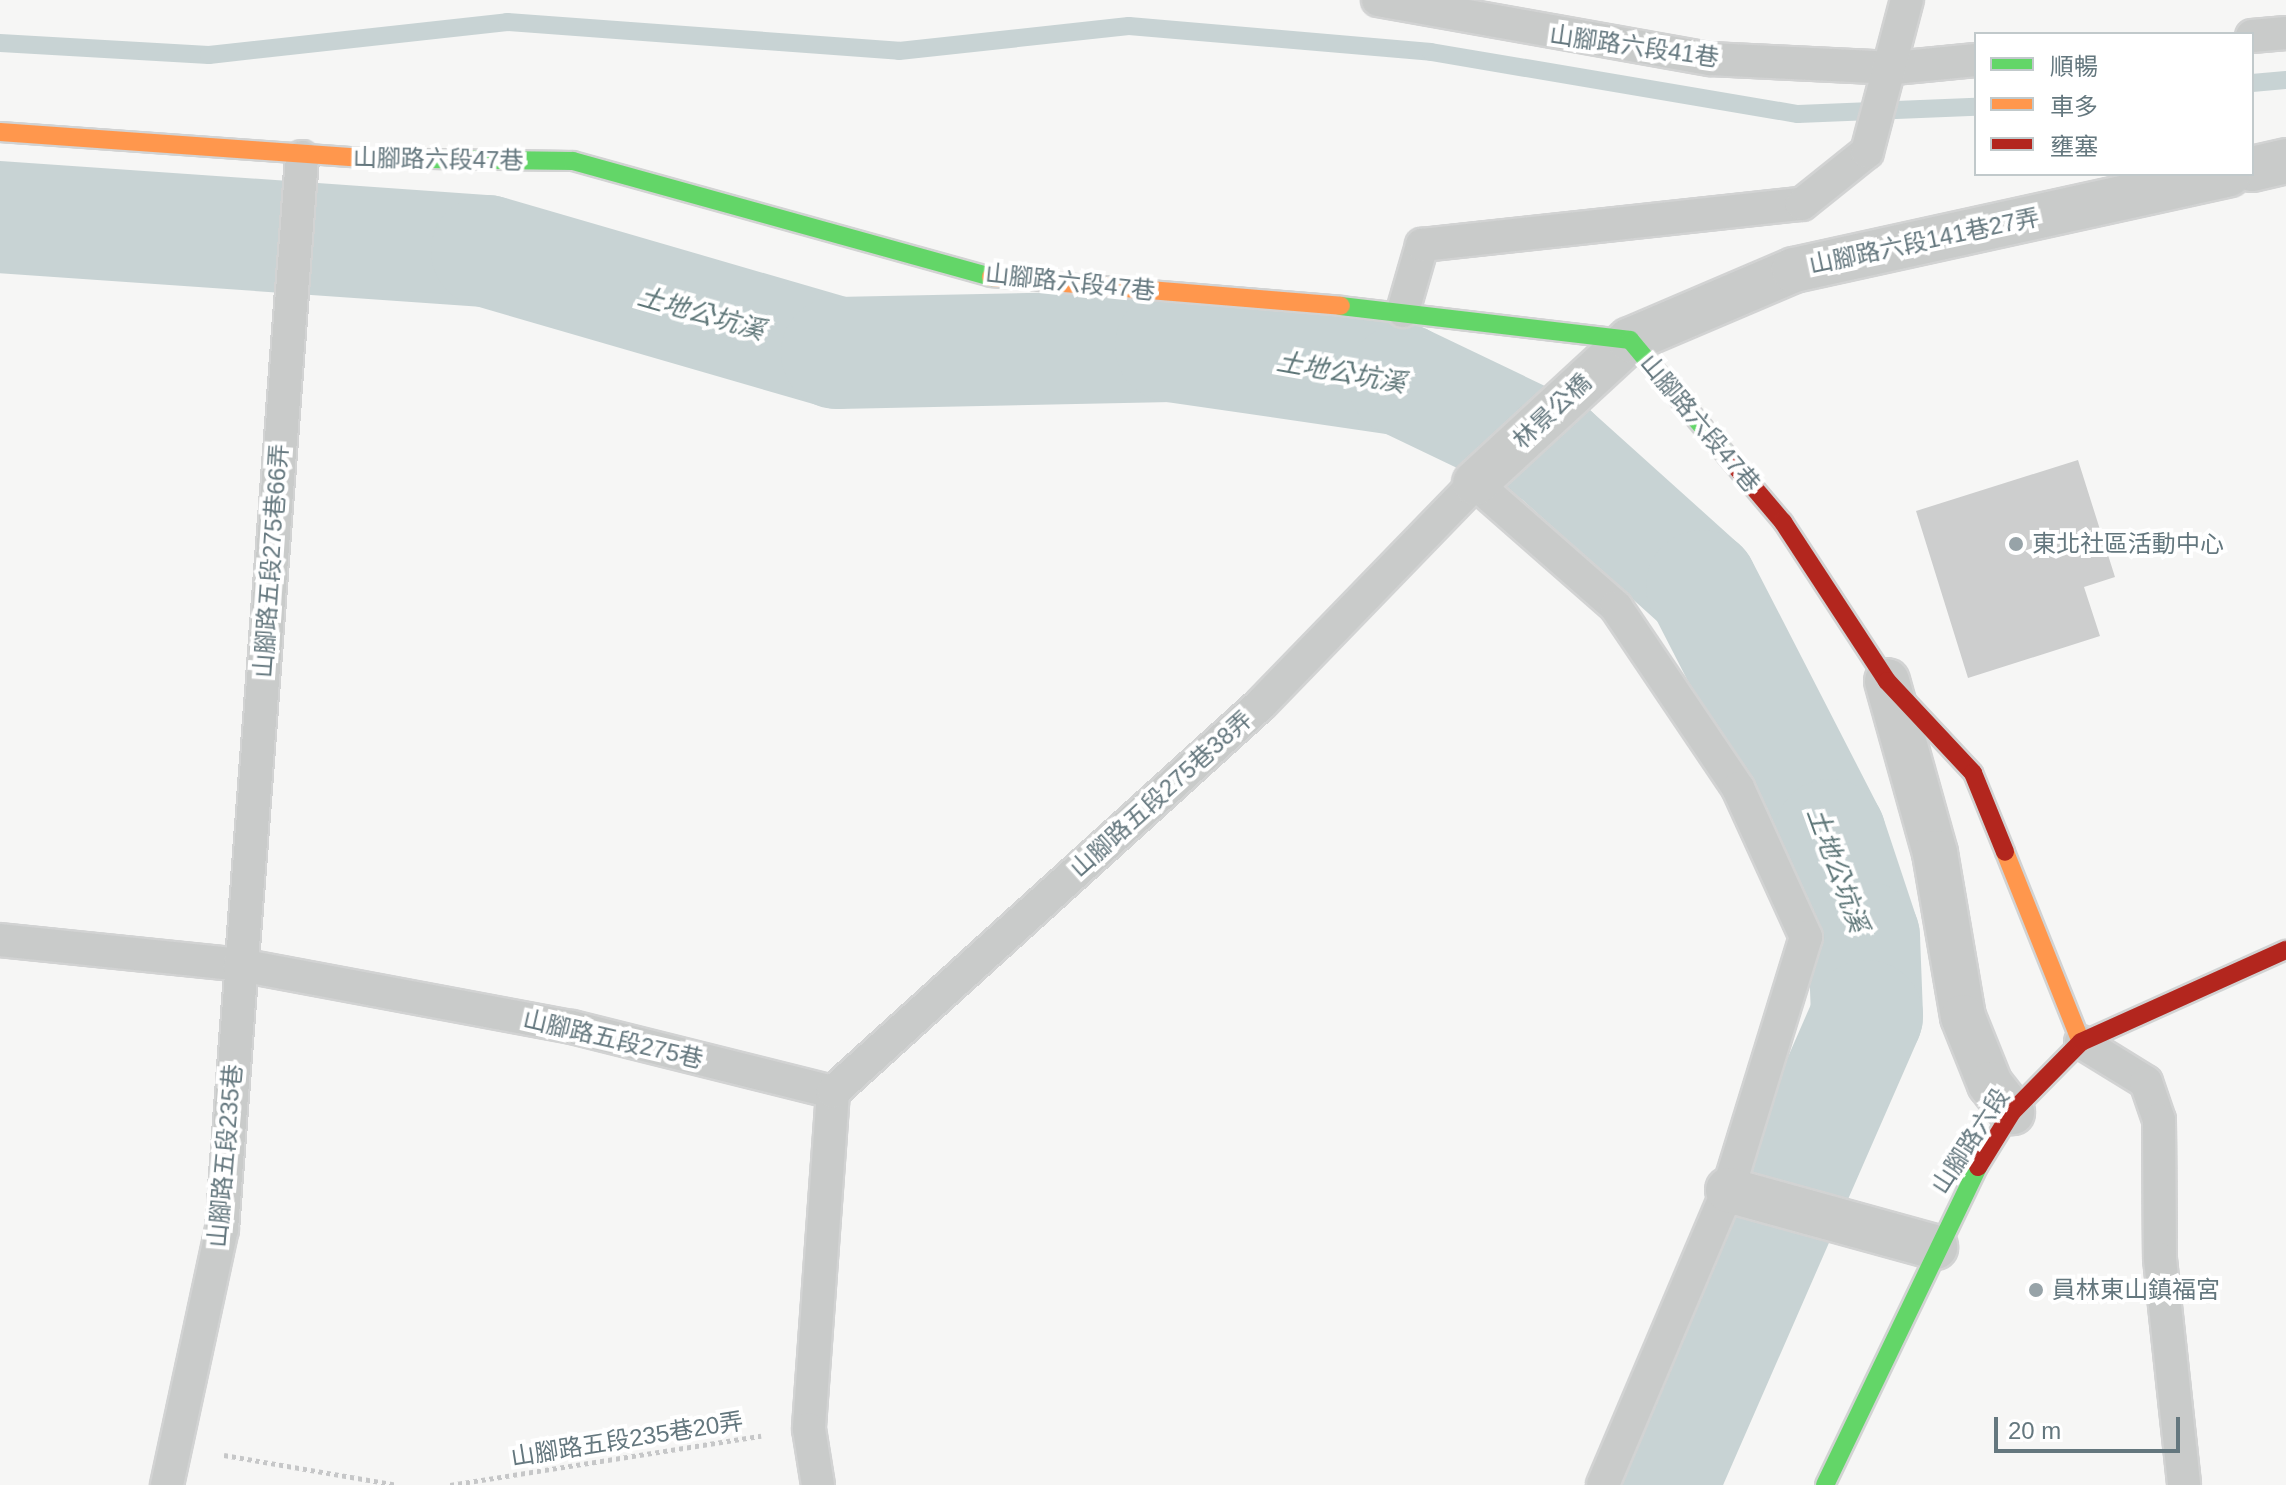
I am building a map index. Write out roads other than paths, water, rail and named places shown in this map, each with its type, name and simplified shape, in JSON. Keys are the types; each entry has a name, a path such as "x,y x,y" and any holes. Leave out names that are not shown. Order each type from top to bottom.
{"street":[{"name":"山腳路六段47巷","path":"0,132 302,157 573,161 702,191 834,239 995,278 1403,311 1630,340 1783,522 1887,681 1973,773 2081,1042"},
{"path":"2254,169 2286,161"},
{"name":"山腳路六段141巷27弄","path":"1630,340 1794,270 2220,176"},
{"name":"林景公橋","path":"1475,483 1630,340"},
{"name":"山腳路六段47巷","path":"1887,681 1935,853 1963,1017 1990,1084 2012,1112"},
{"name":"山腳路六段","path":"1825,1485 1935,1247 2012,1112 2081,1042 2286,950"},
{"path":"1728,1190 1935,1247"}],"lane":[{"name":"山腳路六段41巷","path":"1378,0 1710,59 1894,68 1974,60"},
{"path":"1403,311 1422,245 1802,204 1867,152 1894,68 1907,0"},
{"path":"2254,36 2286,33"},
{"name":"山腳路五段275巷66弄","path":"240,965 302,157"},
{"path":"1475,483 1616,607 1738,788 1806,937 1728,1190 1603,1485"},
{"name":"山腳路五段275巷38弄","path":"833,1092 1261,704 1475,483"},
{"name":"山腳路五段275巷","path":"0,940 240,965 572,1027 833,1092"},
{"name":"山腳路五段235巷","path":"167,1485 222,1229 240,965"},
{"path":"2081,1042 2146,1082 2159,1120 2160,1259 2184,1485"},
{"path":"818,1485 809,1429 833,1092"}],"waterway":[{"path":"0,43 209,55 507,22 899,51 1129,26 1431,52 1798,114 1974,107"},
{"path":"2254,83 2286,80"},
{"name":"土地公坑溪","path":"0,217 487,251 837,353 1171,346 1403,380 1553,452 1702,586 1830,835 1864,937 1867,1016 1662,1485"}],"place":[{"name":"東北社區活動中心","path":"2016,544"},
{"name":"員林東山鎮福宮","path":"2036,1290"}]}
